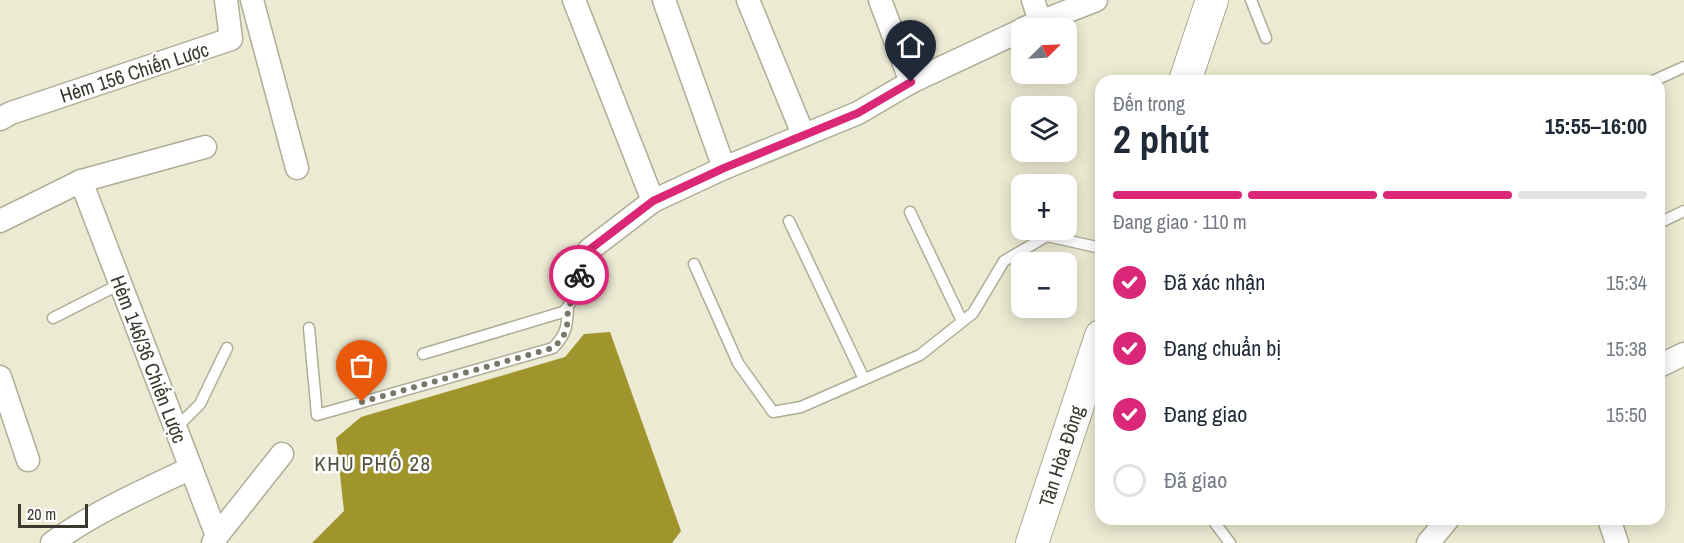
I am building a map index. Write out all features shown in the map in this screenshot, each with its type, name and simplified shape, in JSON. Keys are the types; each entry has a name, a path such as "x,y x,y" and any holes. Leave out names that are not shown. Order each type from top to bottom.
{"street":[{"name":"Hẻm 156 Chiến Lược","path":"0,119 11,113 231,39 226,0"},
{"path":"252,0 297,168"},
{"path":"574,0 653,201"},
{"path":"664,0 724,168"},
{"path":"748,0 803,135"},
{"path":"880,0 911,82"},
{"path":"1030,18 1032,0"},
{"path":"1045,18 1070,4 1096,0"},
{"path":"1187,75 1212,0"},
{"path":"580,272 589,250 653,201 724,168 858,113 911,82 1011,35"},
{"path":"0,221 81,182 206,147"},
{"name":"Hẻm 146/36 Chiến Lược","path":"81,182 176,428 215,539"},
{"path":"1665,363 1684,354"},
{"name":"Tân Hòa Đông","path":"1032,543 1088,387 1095,360"},
{"path":"0,377 28,460"},
{"path":"215,539 282,454"},
{"path":"52,543 95,516 190,468"},
{"path":"1428,543 1443,525"},
{"path":"1611,525 1617,543"}],"lane":[{"path":"1251,0 1266,38"},
{"path":"1665,76 1684,67"},
{"path":"910,212 962,321"},
{"path":"1665,220 1684,212"},
{"path":"789,221 864,379"},
{"path":"694,264 738,363 773,411 801,406 920,355 973,313 1004,261 1047,236 1095,247"},
{"path":"423,354 557,314 568,307 572,301 580,272"},
{"path":"52,318 120,284"},
{"path":"309,328 317,415 553,348 562,339 567,328 568,307"},
{"path":"176,428 200,404 227,348"},
{"path":"1216,525 1230,543"}],"shaded area":[{"path":"610,332 681,531 672,543 312,543 344,511 336,438 361,417 565,357 584,334"}],"way so far":[{"path":"362,402 553,348 562,339 567,328 568,307 572,301 579,275"}],"district":[{"name":"KHU PHỐ 28","path":"373,463"}],"route":[{"path":"579,275 589,250 653,201 724,168 858,113 911,82"}]}
